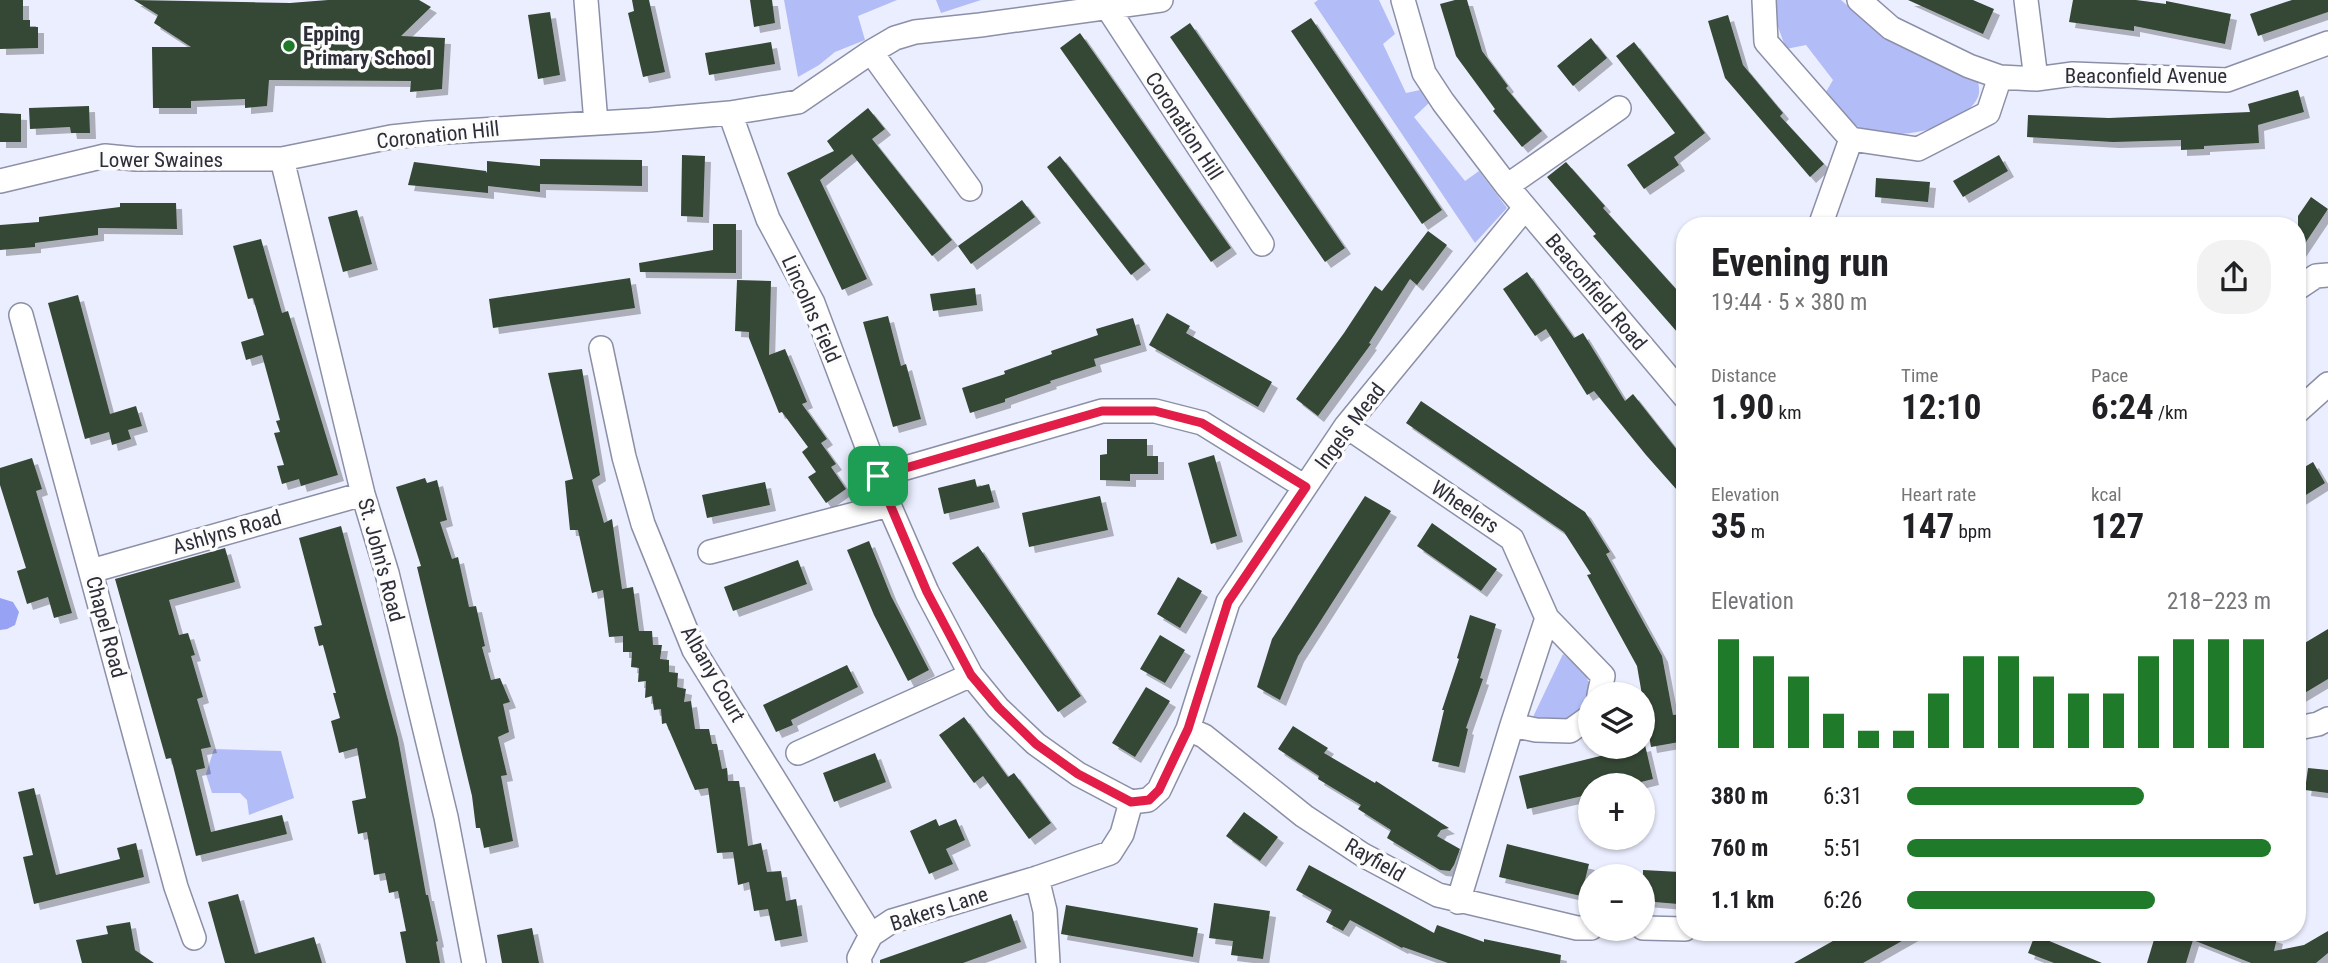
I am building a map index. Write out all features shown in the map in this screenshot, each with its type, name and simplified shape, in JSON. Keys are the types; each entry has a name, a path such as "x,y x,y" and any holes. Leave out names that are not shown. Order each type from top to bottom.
{"street":[{"path":"586,0 596,122"},
{"name":"Coronation Hill","path":"282,159 429,132 730,113 798,102 871,52 895,38 915,32 981,26 1161,0"},
{"name":"Beaconfield Road","path":"1403,0 1424,73 1443,102 1525,208 1676,386"},
{"path":"1764,0 1766,42 1851,139 1918,149 1988,113 2000,77"},
{"name":"Beaconfield Avenue","path":"1860,0 1891,28 1969,66 2000,77 2036,79 2073,74 2227,80 2328,43"},
{"path":"2026,0 2036,79"},
{"name":"Coronation Hill","path":"1107,7 1262,244"},
{"path":"871,52 970,189"},
{"path":"1507,186 1619,108"},
{"name":"Lincolns Field","path":"730,113 768,219 813,303 889,505 927,592 971,675 999,708 1036,744 1078,774 1131,802"},
{"path":"1823,217 1851,139"},
{"name":"Lower Swaines","path":"0,181 106,156 136,159 282,159"},
{"name":"St. John's Road","path":"282,159 363,494 387,573 444,807 474,963"},
{"name":"Ingels Mead","path":"1131,802 1149,800 1159,790 1188,729 1228,602 1346,426 1525,208"},
{"path":"2306,283 2316,276 2328,275"},
{"name":"Chapel Road","path":"21,315 176,887 194,938"},
{"name":"Albany Court","path":"601,348 624,457 643,524 694,650 871,935"},
{"path":"2306,404 2328,384"},
{"path":"878,476 1102,411 1155,411 1202,423 1306,487"},
{"name":"Wheelers","path":"1346,426 1512,539 1548,618 1603,676 1601,682"},
{"name":"Ashlyns Road","path":"90,570 363,494"},
{"path":"710,552 889,505"},
{"path":"1458,902 1512,724 1548,618"},
{"path":"798,753 971,675"},
{"path":"2306,726 2328,719"},
{"path":"1512,724 1536,730 1570,731 1578,725"},
{"name":"Rayfield","path":"1188,729 1205,736 1304,816 1363,855 1438,895 1458,902 1578,928"},
{"name":"Bakers Lane","path":"860,963 859,958 871,935 892,921 1038,878 1110,853 1122,834 1131,802"},
{"path":"1038,878 1045,911 1048,963"},
{"path":"1655,929 1676,929"}],"shaded area":[{"path":"784,0 897,0 858,16 865,40 835,52 798,77"},
{"path":"936,0 981,0 941,13"},
{"path":"1318,0 1379,0 1395,34 1383,44 1406,93 1420,90 1429,103 1414,117 1465,181 1479,171 1507,208 1475,243 1314,3"},
{"path":"1773,0 1841,0 1884,37 1947,69 1978,81 1978,97 1961,116 1918,132 1888,134 1860,128 1823,97 1833,80 1806,45 1786,49 1777,24"},
{"path":"0,598 13,602 19,612 15,625 0,630"},
{"path":"1563,654 1585,671 1588,682 1578,682 1578,711 1565,722 1549,724 1533,717"},
{"path":"214,749 281,751 294,798 249,815 247,800 240,793 212,793 206,774"}],"building":[{"path":"0,0 23,0 23,20 30,20 30,27 38,27 38,48 0,49"},
{"path":"134,0 290,3 328,0 419,0 431,7 401,36 445,38 442,89 410,92 411,81 269,80 267,106 245,108 245,99 191,101 191,108 153,108 152,47 191,47 154,23 158,15"},
{"path":"632,0 649,0 665,72 643,77 628,13 634,11"},
{"path":"750,0 772,0 775,23 754,27"},
{"path":"1467,0 1482,51 1508,86 1506,88 1542,131 1522,147 1493,111 1495,109 1456,56 1440,4"},
{"path":"1908,0 1973,0 1994,9 1983,34"},
{"path":"2073,0 2136,0 2166,4 2166,1 2231,14 2225,44 2134,26 2134,31 2069,22"},
{"path":"2292,0 2328,0 2328,12 2258,36 2250,14"},
{"path":"550,12 560,75 538,79 528,15"},
{"path":"1728,15 1743,65 1783,113 1780,116 1824,164 1810,177 1725,78 1708,21"},
{"path":"1311,18 1442,210 1422,224 1291,31"},
{"path":"1190,23 1345,248 1325,262 1170,37"},
{"path":"1080,33 1231,248 1211,262 1060,48"},
{"path":"1591,38 1607,58 1573,86 1557,66"},
{"path":"771,42 775,64 709,75 705,53"},
{"path":"1634,42 1705,133 1674,157 1679,165 1644,189 1627,165 1675,133 1616,56"},
{"path":"2298,90 2304,112 2258,125 2259,143 2181,150 2181,140 2113,142 2027,137 2028,115 2109,118 2250,112 2248,104"},
{"path":"89,106 90,133 71,133 70,127 30,129 29,108"},
{"path":"868,108 885,129 872,139 952,240 932,256 852,154 820,180 867,279 842,290 787,173 834,151 827,141"},
{"path":"0,113 21,114 21,142 0,142"},
{"path":"682,155 705,156 703,217 681,216"},
{"path":"1999,155 2008,171 1963,197 1953,181"},
{"path":"1060,156 1145,264 1131,275 1047,167"},
{"path":"540,159 642,160 642,186 540,184 540,192 488,186 488,193 408,185 414,162 487,173 487,161 540,166"},
{"path":"1566,162 1605,206 1603,208 1676,289 1676,331 1593,236 1596,234 1547,177"},
{"path":"1876,178 1930,182 1928,202 1875,197"},
{"path":"2311,197 2328,209 2306,242 2306,217 2298,216"},
{"path":"1022,200 1035,217 971,264 958,246"},
{"path":"120,203 176,203 177,229 98,228 98,235 35,243 35,247 0,250 0,225 39,222 39,217 120,207"},
{"path":"357,210 372,264 343,272 328,217"},
{"path":"713,224 736,224 736,273 640,272 639,263 713,250"},
{"path":"1428,231 1447,245 1417,285 1410,279 1369,343 1371,344 1318,416 1296,399 1375,286 1382,291"},
{"path":"261,239 282,313 288,311 338,475 301,486 299,479 282,484 277,466 284,465 274,433 280,432 276,421 280,420 262,355 246,360 241,342 264,335 253,298 248,299 233,246"},
{"path":"1527,272 1574,338 1583,333 1625,401 1633,394 1676,449 1676,489 1594,391 1587,395 1546,329 1535,336 1503,289"},
{"path":"630,278 635,308 493,328 489,299"},
{"path":"737,280 771,281 769,355 785,349 807,402 802,404 827,439 821,443 836,464 831,467 846,489 826,503 808,477 816,472 802,452 808,447 782,412 779,413 749,332 735,331"},
{"path":"975,288 977,305 933,311 930,294"},
{"path":"78,295 110,414 136,406 142,426 128,430 131,439 112,445 109,432 85,439 48,303"},
{"path":"1167,313 1190,326 1186,333 1272,382 1258,407 1149,345"},
{"path":"888,316 901,366 906,364 921,419 893,427 863,322"},
{"path":"1133,318 1141,345 1094,359 1096,366 970,413 962,388 1005,374 1004,371 1052,354 1051,351 1098,335 1096,329"},
{"path":"582,369 600,475 592,480 604,523 612,519 622,589 633,587 639,631 652,631 653,645 662,645 660,659 669,660 669,672 678,673 677,687 686,689 684,702 691,701 695,729 709,729 712,744 717,744 722,769 727,768 728,781 739,781 748,846 761,843 767,872 781,871 786,901 796,899 802,936 775,941 768,909 754,911 749,882 738,885 733,852 717,853 708,788 695,790 666,723 662,724 661,709 654,710 652,696 645,698 646,681 638,682 639,668 631,667 632,652 623,652 623,636 609,637 603,590 592,593 578,530 570,530 565,481 573,479 548,373"},
{"path":"1421,401 1585,512 1610,552 1606,554 1662,656 1673,715 1676,715 1676,743 1655,746 1655,682 1640,682 1637,666 1587,575 1591,574 1564,532 1406,423"},
{"path":"1107,439 1147,439 1147,456 1158,456 1158,474 1130,474 1130,481 1100,480 1100,455 1107,454"},
{"path":"1214,455 1237,536 1211,544 1188,463"},
{"path":"32,458 42,489 36,491 72,613 54,618 48,597 27,604 17,571 26,568 0,485 0,468"},
{"path":"2313,462 2325,483 2306,495 2306,466"},
{"path":"425,478 427,483 437,480 447,520 440,522 452,559 458,557 469,607 476,606 485,646 482,647 491,680 500,678 510,702 503,704 509,732 498,737 507,775 501,776 513,841 484,848 480,828 476,828 472,796 417,567 421,566 396,487"},
{"path":"975,479 977,487 989,484 994,502 944,514 938,488"},
{"path":"765,482 770,505 707,518 702,495"},
{"path":"1100,496 1108,530 1029,547 1022,513"},
{"path":"1365,496 1391,511 1298,656 1280,700 1257,687 1272,639"},
{"path":"1432,523 1497,569 1481,591 1417,546"},
{"path":"341,526 398,738 440,963 406,963 400,932 406,931 398,891 389,893 385,873 374,875 367,832 358,834 352,801 366,798 357,748 339,753 331,721 340,718 333,693 336,693 323,645 319,646 314,627 322,625 299,538"},
{"path":"869,541 891,596 929,670 908,681 874,615 847,550"},
{"path":"978,546 1081,696 1058,712 952,563"},
{"path":"225,548 235,582 169,600 179,635 188,633 195,655 191,656 203,697 197,699 211,747 201,749 205,768 196,770 211,832 282,815 287,834 196,856 171,758 166,759 115,579"},
{"path":"798,560 807,584 733,611 724,587"},
{"path":"1178,577 1202,591 1180,628 1157,614"},
{"path":"1470,615 1496,624 1480,678 1483,679 1466,728 1468,729 1459,767 1432,761 1442,710"},
{"path":"2328,629 2328,679 2306,692 2306,642"},
{"path":"1160,635 1185,650 1165,683 1140,669"},
{"path":"847,665 858,687 791,720 793,725 776,732 763,705"},
{"path":"1146,687 1170,701 1135,757 1112,743"},
{"path":"964,717 1008,777 1014,773 1051,823 1029,839 983,776 974,783 939,735"},
{"path":"1293,726 1328,748 1324,753 1375,783 1376,781 1449,828 1441,830 1437,836 1460,849 1450,871 1440,870 1387,838 1391,830 1358,809 1361,805 1318,779 1319,776 1278,749"},
{"path":"875,753 886,782 834,802 823,773"},
{"path":"1588,759 1648,759 1652,773 1578,773 1578,797 1527,809 1519,776"},
{"path":"2308,768 2328,770 2328,793 2306,790"},
{"path":"34,788 56,875 120,859 117,848 136,843 144,877 34,904 23,857 33,855 18,792"},
{"path":"1244,812 1278,837 1260,861 1226,836"},
{"path":"936,819 939,826 956,819 965,840 946,849 953,864 929,874 910,831"},
{"path":"1507,844 1589,864 1578,864 1578,895 1499,877"},
{"path":"1309,865 1434,933 1437,925 1484,942 1484,939 1561,955 1560,963 1448,963 1402,948 1350,920 1343,931 1326,922 1332,910 1296,890"},
{"path":"1655,871 1676,872 1676,904 1655,902"},
{"path":"238,894 255,954 314,937 322,963 225,963 208,902"},
{"path":"1214,903 1270,911 1263,959 1231,955 1233,941 1209,938"},
{"path":"1066,905 1198,928 1193,957 1061,934"},
{"path":"1011,914 1021,942 963,963 880,963 880,960"},
{"path":"130,922 135,950 154,963 82,963 76,940 108,934 106,926"},
{"path":"532,928 539,963 502,963 497,935"},
{"path":"2328,931 2328,953 2316,963 2251,963 2196,941 2276,941 2274,951 2304,945"},
{"path":"1833,941 1902,941 1863,963 1794,963"},
{"path":"2033,941 2049,941 2102,963 2054,963 2028,953"},
{"path":"2154,941 2193,941 2186,963 2147,963"}],"place":[{"name":"Epping Primary School","path":"289,46"}],"route":[{"path":"1102,411 1155,411 1202,423 1306,487 1228,602 1188,729 1159,790 1149,800 1131,802 1078,774 1036,744 999,708 971,675 927,592 878,476 1102,411"}]}
